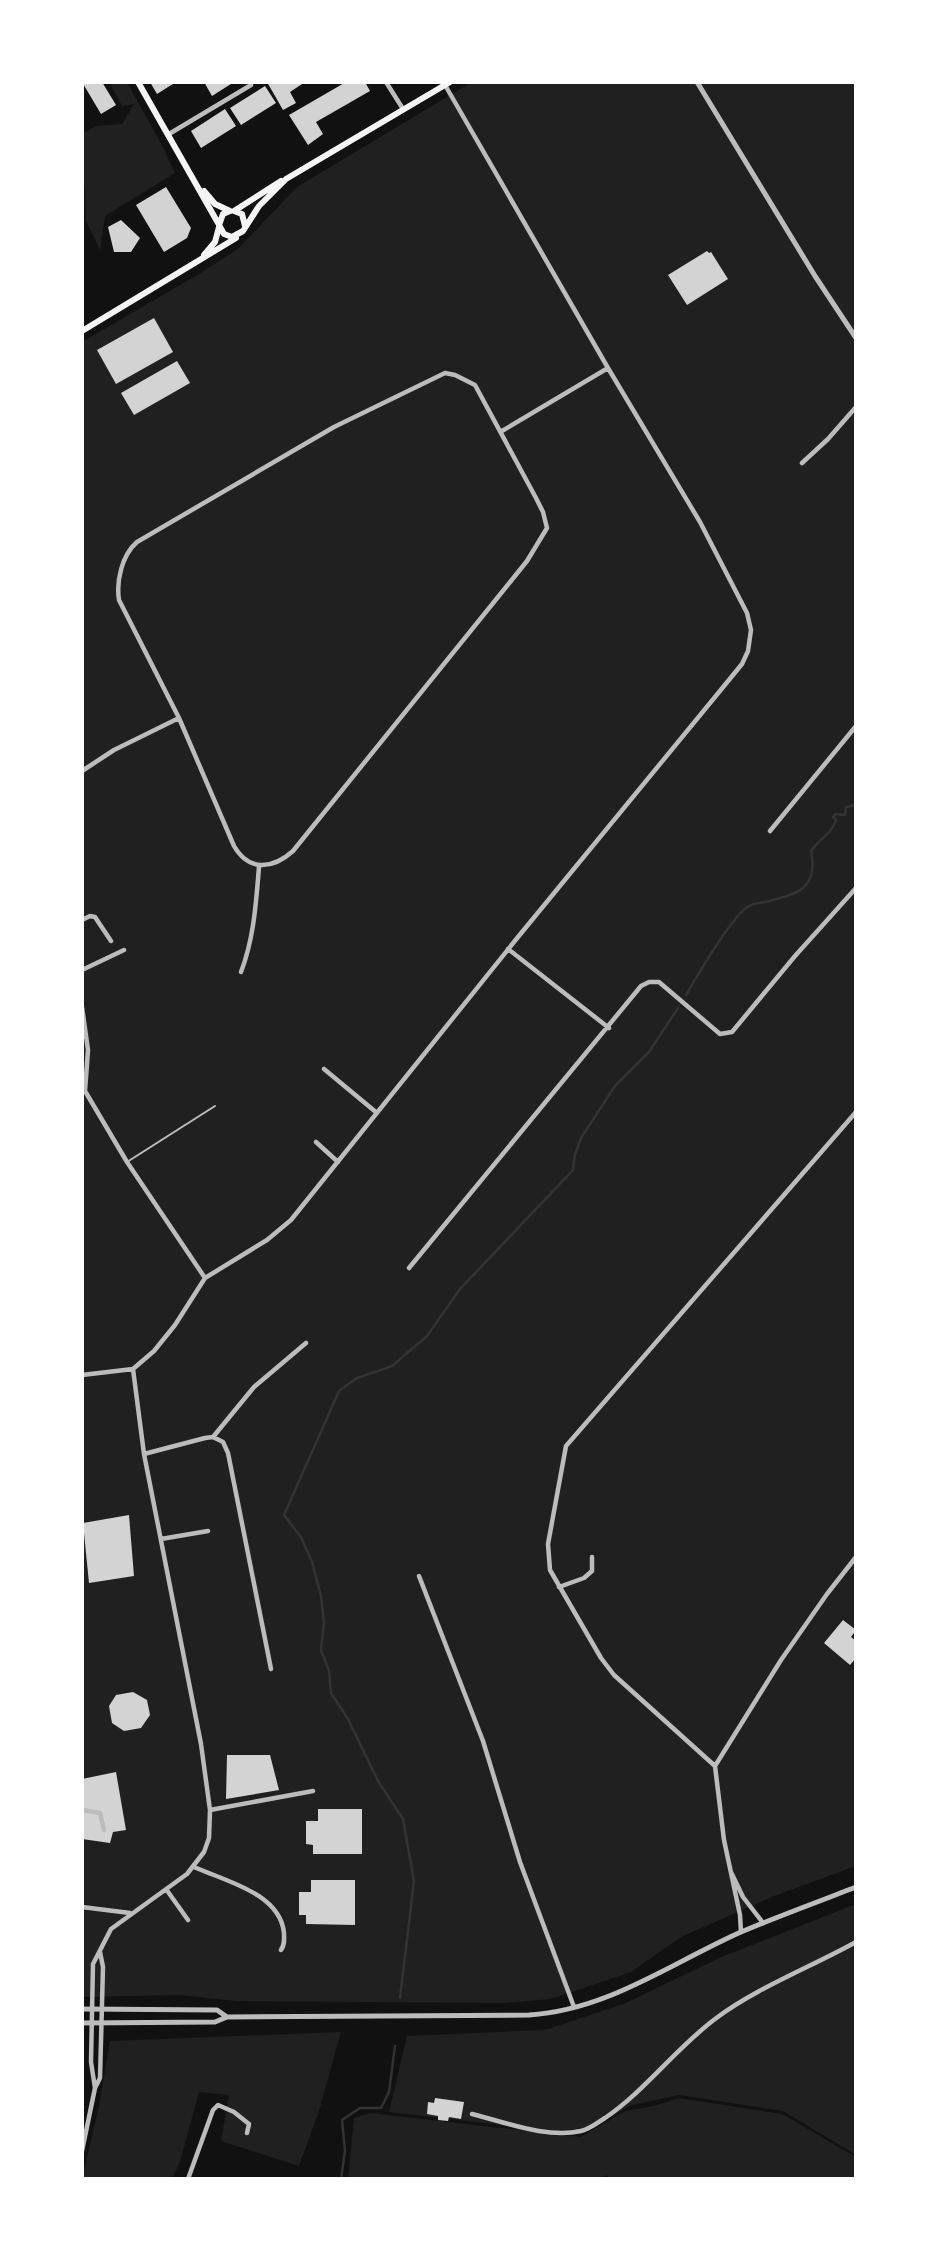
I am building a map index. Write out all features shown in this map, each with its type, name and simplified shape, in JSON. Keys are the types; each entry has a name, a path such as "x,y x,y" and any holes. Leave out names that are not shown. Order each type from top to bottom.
{"main road":[{"path":"138,82 219,226 228,236 240,234"},
{"path":"192,265 212,248 220,217 447,84"},
{"path":"191,173 209,198 220,207 244,218 245,227"},
{"path":"82,331 218,251 240,234 259,206 286,179"}],"street":[{"path":"386,82 403,109"},
{"path":"697,82 815,276 856,338"},
{"path":"82,1375 133,1369 154,1351 175,1325 205,1278 282,1230 736,671 748,651 750,637 747,613 712,545 447,84"},
{"path":"169,134 251,85"},
{"path":"502,431 608,368"},
{"path":"445,373 475,385 543,512 547,528 527,561 293,851 273,864 259,867 238,854 179,718 119,600 117,586 130,548 323,433 445,373"},
{"path":"802,463 856,407"},
{"path":"82,771 114,750 179,718"},
{"path":"770,831 856,726"},
{"path":"240,972 247,956 254,924 259,867"},
{"path":"409,1268 641,986 653,981 659,982 720,1034 732,1032 856,888"},
{"path":"82,920 90,915 95,917 111,941"},
{"path":"508,949 609,1027"},
{"path":"82,970 124,950"},
{"path":"83,1008 88,1050 84,1091 127,1162 205,1278"},
{"path":"324,1069 377,1113"},
{"path":"715,1766 614,1675 601,1658 550,1570 548,1544 566,1446 856,1112"},
{"path":"316,1142 338,1162"},
{"path":"144,1454 213,1437 254,1387 306,1343"},
{"path":"95,2088 92,2078 93,1964 111,1929 193,1866 204,1852 209,1838 210,1810 201,1744 144,1454 133,1369"},
{"path":"213,1437 223,1442 228,1453 271,1669"},
{"path":"161,1539 208,1531"},
{"path":"559,1587 588,1576 593,1571 592,1557"},
{"path":"741,1933 719,1806 715,1766 781,1660 856,1557"},
{"path":"419,1576 483,1741 520,1862 575,2008"},
{"path":"210,1810 313,1791"},
{"path":"82,1810 100,1814 104,1830"},
{"path":"193,1866 252,1894 276,1910 284,1930 281,1950"},
{"path":"730,1868 743,1897 764,1924"},
{"path":"82,2023 215,2022 227,2017 529,2015 575,2008 617,1994 741,1933 856,1887"},
{"path":"166,1889 188,1920"},
{"path":"82,1907 131,1913"},
{"path":"472,2114 547,2132 587,2129 639,2092 677,2053 717,2018 856,1942"},
{"path":"82,2151 95,2088 100,2078 103,1962 99,1951"},
{"path":"82,2009 217,2010 227,2017"},
{"path":"188,2179 213,2110 218,2105 234,2112 249,2124 247,2133"}],"lane":[{"path":"127,1162 215,1106"}],"shaded area":[{"path":"109,82 127,82 175,173 105,216 100,250 86,221 85,188 82,184 82,134 96,126 122,124 134,104 122,106"},
{"path":"472,82 856,82 856,1866 774,1896 681,1937 631,1972 551,1999 505,2003 236,2001 180,1995 82,1997 82,342 239,248 297,187"},
{"path":"856,1904 856,2155 783,2111 679,2095 632,2105 580,2134 389,2112 407,2036 545,2030 626,2003 719,1958"},
{"path":"341,2032 319,2111 299,2166 221,2141 229,2095 199,2092 180,2162 172,2179 82,2179 98,2111 110,2041"},
{"path":"679,2098 782,2114 856,2157 856,2179 612,2179 606,2175 603,2179 348,2179 354,2118 370,2113 581,2137 625,2111"}],"building":[{"path":"82,82 102,82 116,105 101,114"},
{"path":"150,82 176,82 157,94"},
{"path":"204,82 234,82 212,96"},
{"path":"267,82 305,82 290,92 296,103 283,110"},
{"path":"346,82 365,82 370,91 316,122 323,134 308,145 289,115"},
{"path":"265,86 276,103 241,125 230,108"},
{"path":"225,109 236,126 201,148 191,131"},
{"path":"166,187 191,228 187,238 164,252 136,205"},
{"path":"121,220 140,238 131,252 114,252 108,227"},
{"path":"707,251 711,252 728,279 687,305 668,275"},
{"path":"154,318 173,352 116,384 97,350"},
{"path":"177,361 190,383 134,415 121,393"},
{"path":"129,1515 134,1576 89,1583 83,1523"},
{"path":"843,1620 856,1630 851,1637 856,1641 856,1658 850,1665 824,1643"},
{"path":"133,1692 147,1700 150,1715 141,1728 124,1731 112,1723 109,1706 116,1695"},
{"path":"227,1755 270,1755 279,1790 226,1799"},
{"path":"116,1772 126,1830 113,1832 110,1843 82,1839 82,1779"},
{"path":"318,1809 362,1809 362,1854 313,1854 313,1845 306,1844 306,1821 318,1821"},
{"path":"311,1880 355,1880 355,1925 306,1924 306,1915 299,1915 299,1892 311,1892"},
{"path":"435,2098 464,2102 461,2119 449,2117 448,2121 438,2120 438,2116 427,2114 428,2102 434,2103"}],"waterway":[{"path":"686,995 715,947 742,912 752,904 776,899 803,888 812,874 811,851 831,829 836,820 833,817 836,814 845,815 846,807 856,805"},
{"path":"400,1998 414,1881 403,1819 378,1781 348,1719 331,1693 329,1671 321,1650 324,1623 321,1596 312,1562 301,1537 284,1515 339,1391 357,1378 392,1366 427,1336 460,1289 573,1170 581,1138 615,1086 649,1052 678,1008"},
{"path":"341,2179 345,2151 342,2120 360,2108 381,2108 389,2092 395,2046"}]}
